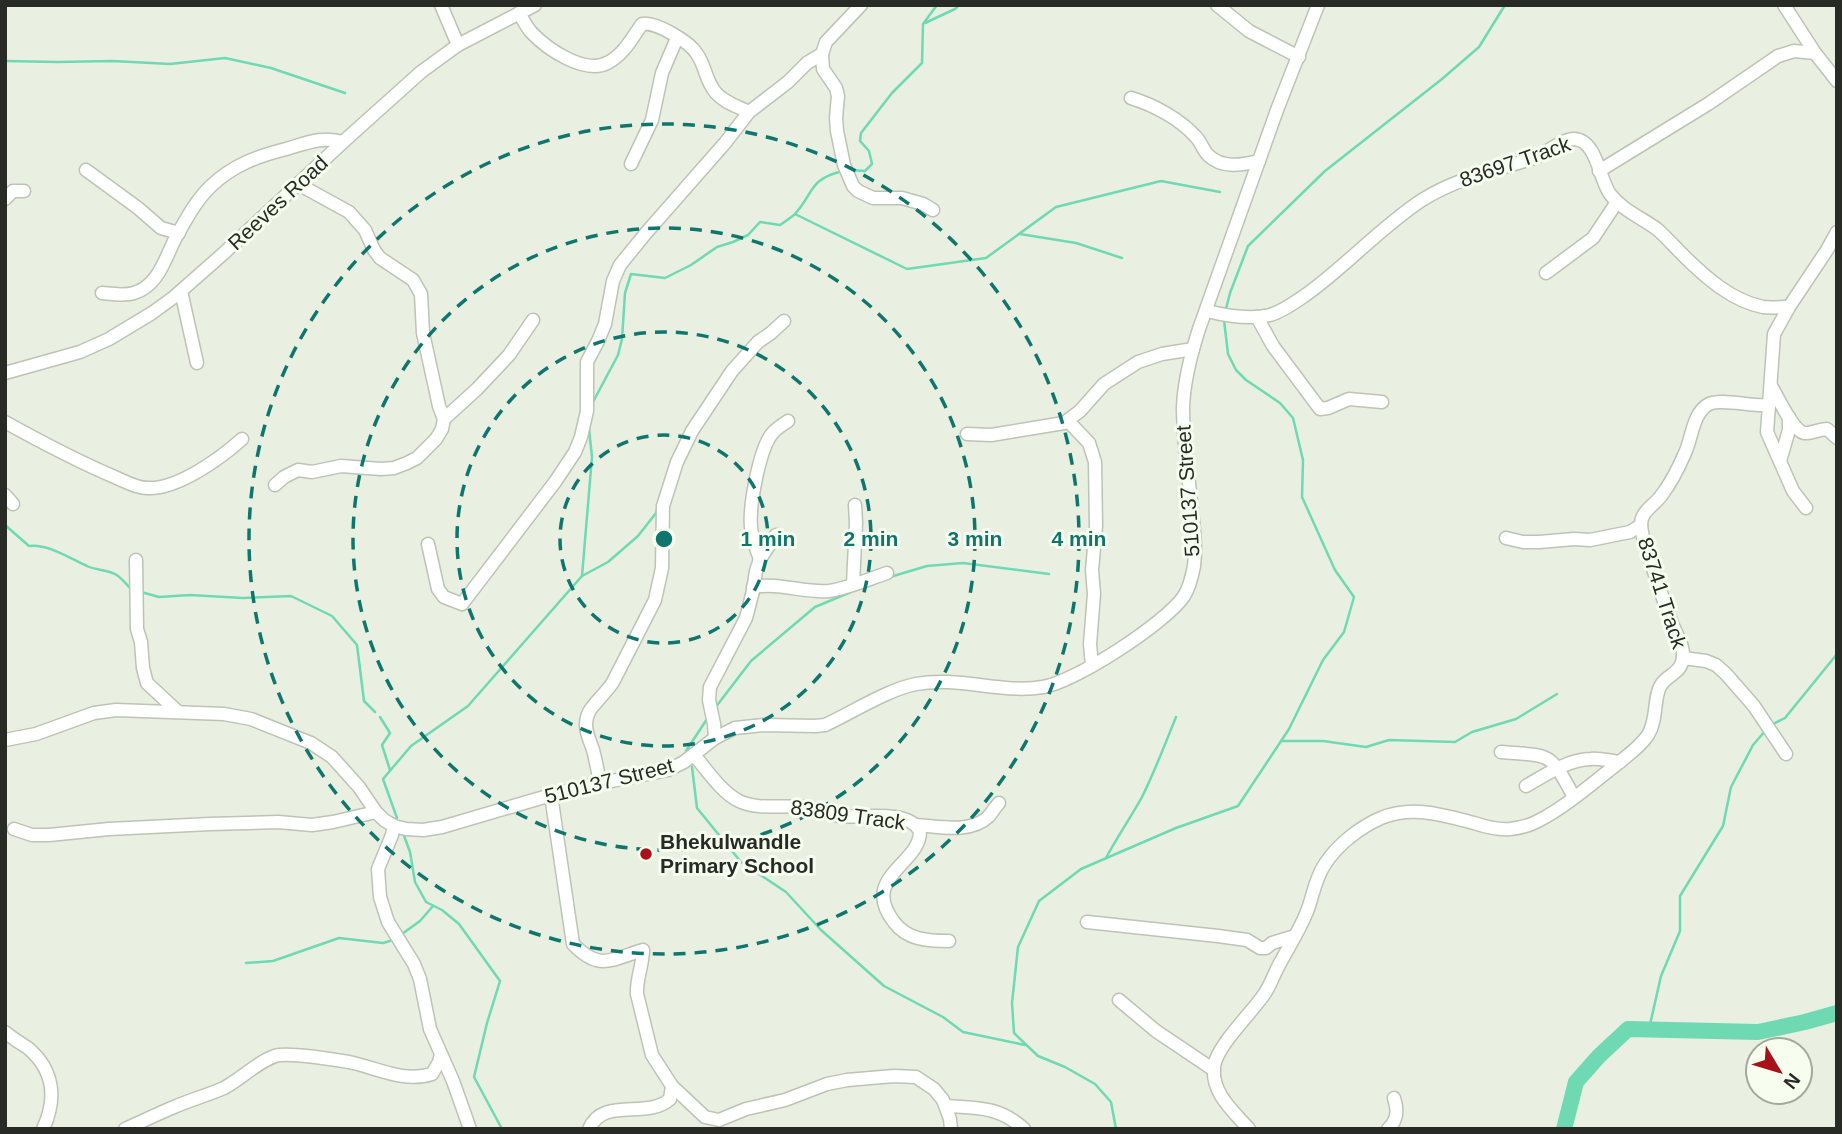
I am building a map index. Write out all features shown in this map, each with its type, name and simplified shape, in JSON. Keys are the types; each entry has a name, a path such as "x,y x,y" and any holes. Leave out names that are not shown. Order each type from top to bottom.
{"street":[{"path":"441,5 458,45"},
{"name":"Reeves Road","path":"5,373 80,352 138,322 181,291 421,72 458,45 535,5"},
{"path":"861,5 826,42 822,54 823,69 836,88 838,96 837,131 844,165 858,191 873,198 901,198 923,204 933,210"},
{"path":"1217,5 1249,31 1299,57"},
{"name":"510137 Street","path":"394,826 406,830 442,827 551,795 668,770 680,765 729,730 764,725 819,726 909,685 938,681 1023,689 1043,688 1093,666 1163,618 1180,602 1190,584 1194,562 1195,542 1183,405 1193,349 1259,161 1318,5"},
{"path":"1784,5 1837,81"},
{"path":"519,13 532,32 547,46 572,61 592,67 600,67 615,59 644,23 653,24 691,46 718,95 749,112"},
{"path":"631,164 652,120 662,73 677,37"},
{"path":"1600,171 1708,104 1778,56 1794,51 1815,53"},
{"path":"428,544 438,589 444,597 462,604 575,452 587,411 587,362 605,324 613,281 620,265 749,112 788,82 807,63 822,54"},
{"path":"1131,98 1177,121 1198,138 1206,153 1217,162 1241,165 1259,161"},
{"path":"102,293 135,293 149,285 205,192 223,175 253,158 323,139 343,142"},
{"name":"83697 Track","path":"1207,311 1225,316 1257,317 1276,313 1322,283 1409,210 1454,182 1540,155 1572,139 1588,146 1611,195 1617,202 1665,237 1699,271 1722,289 1756,305 1789,307"},
{"path":"86,170 161,228 179,233"},
{"path":"275,485 298,470 313,472 341,467 394,468 417,458 442,429 442,415 423,332 421,294 417,284 380,258 365,230 349,212 298,184"},
{"path":"5,199 13,191 24,191"},
{"path":"1546,273 1593,238 1617,202"},
{"path":"1806,508 1793,491 1766,430 1773,337 1789,307 1831,254 1837,232"},
{"path":"181,291 197,363"},
{"path":"1257,317 1273,346 1320,409 1349,399 1382,402"},
{"path":"442,415 477,389 509,355 533,320"},
{"path":"600,783 587,735 587,718 592,707 606,694 613,682 655,600 662,568 663,506 677,462 692,431 732,370 758,342 784,321"},
{"path":"967,434 991,435 1064,423 1080,411 1104,384 1138,362 1162,354 1193,349"},
{"path":"1771,386 1795,426 1804,432 1827,429 1837,438"},
{"name":"83741 Track","path":"1214,1070 1226,1044 1267,990 1308,912 1320,874 1332,855 1354,835 1373,822 1396,813 1433,813 1495,829 1508,829 1536,822 1620,762 1647,737 1654,719 1659,689 1663,681 1681,667 1683,658 1682,648 1654,571 1641,525 1642,517 1662,495 1672,478 1686,452 1694,426 1703,409 1716,402 1751,406 1769,404"},
{"path":"1780,462 1788,430 1788,417"},
{"path":"760,559 753,540 751,521 758,468 769,438 788,421"},
{"path":"1068,421 1089,443 1095,461 1096,526 1090,644 1093,666"},
{"path":"5,422 93,467 150,489 185,477 227,452 242,439"},
{"path":"853,584 855,505"},
{"path":"1506,538 1524,542 1590,540 1630,531 1641,525"},
{"path":"715,738 709,700 710,687 741,630 748,612 760,559 776,535"},
{"path":"136,560 137,629 147,683 177,711"},
{"path":"753,587 778,585 812,591 831,591 887,573"},
{"path":"1683,658 1716,665 1726,674 1754,706 1786,754"},
{"path":"5,740 36,734 94,712 177,711 251,719 311,743 332,757 342,766 376,812 394,826 378,869 380,897 388,922 414,964 420,979 430,1029 470,1129"},
{"path":"1501,752 1543,756 1559,769 1574,797"},
{"name":"83809 Track","path":"694,755 731,796 743,803 815,808 842,816 884,816 913,822 920,831 919,841 891,875 886,884 884,903 889,917 900,930 910,936 922,940 949,941"},
{"path":"1526,786 1574,762 1591,759 1620,762"},
{"path":"551,795 573,944 593,960 601,961 643,950 643,964 636,985 652,1055 672,1086 698,1112 711,1120 719,1120 827,1084 894,1076 916,1077 934,1089 946,1106 951,1129"},
{"path":"916,825 973,825 988,817 999,803"},
{"path":"14,829 32,835 49,835 210,824 278,822 312,825 376,812"},
{"path":"1087,922 1247,940 1261,948 1295,936"},
{"path":"1119,1000 1156,1031 1214,1070 1219,1094 1248,1129"},
{"path":"5,1032 37,1057 45,1068 52,1087 43,1129"},
{"path":"125,1129 221,1089 278,1055 348,1062 398,1076 423,1077 432,1074 453,1081"},
{"path":"432,1074 441,1055"},
{"path":"589,1129 594,1119 606,1113 662,1105 670,1099 672,1086"},
{"path":"1388,1129 1396,1118 1394,1098"},
{"path":"946,1106 993,1110 1009,1117 1024,1129"}],"waterway":[{"path":"850,170 865,171 872,164 869,151 860,141 861,133 892,93 922,63 923,24 937,5"},
{"path":"925,23 959,5"},
{"path":"1226,309 1248,246 1325,171 1479,47 1505,5"},
{"path":"5,61 170,64 225,58 271,68 345,93"},
{"path":"593,402 618,355 622,339 625,293 631,274 665,278 691,265 717,247 748,235 760,222 780,225 794,215 817,183 843,171"},
{"path":"795,214 907,269 986,258 1056,207 1161,181 1220,192"},
{"path":"1020,234 1076,243 1122,258"},
{"path":"1116,1129 1111,1102 1095,1084 1038,1056 1014,1033 1012,1003 1018,947 1039,901 1081,869 1176,828 1238,806 1289,729 1323,660 1344,632 1354,597 1335,570 1302,497 1303,460 1293,418 1280,403 1236,370 1228,354 1224,320"},
{"path":"582,576 592,457 589,429"},
{"path":"397,818 383,779 411,746 468,706 582,576 608,562 638,536 657,509"},
{"path":"5,525 29,546 51,549 90,567 112,573 132,590"},
{"path":"890,577 927,566 963,563 1049,574"},
{"path":"141,592 159,597 291,596 332,616 357,645 364,701 375,712"},
{"path":"715,708 751,661 815,607 851,592"},
{"path":"1771,725 1785,718 1837,654"},
{"path":"1281,741 1323,741 1366,747 1389,740 1455,742 1472,732 1516,719 1557,694"},
{"path":"380,717 390,733 382,745 390,770"},
{"path":"1106,858 1142,797 1176,717"},
{"path":"686,751 707,719"},
{"path":"1649,1029 1661,976 1680,931 1680,896 1723,826 1731,787 1753,745 1766,730"},
{"path":"692,767 697,808 741,862 786,892 821,930 884,986 943,1017 963,1032 1025,1045"},
{"path":"403,833 410,852 415,882 426,902 442,910 459,924 500,981 474,1077 502,1129"},
{"path":"402,934 420,921 433,906"},
{"path":"246,963 273,961 339,938 383,943 393,940"},
{"path":"1564,1129 1576,1082 1628,1029 1758,1032 1837,1013"}],"place":[{"name":"Bhekulwandle Primary School","path":"646,854"}]}
